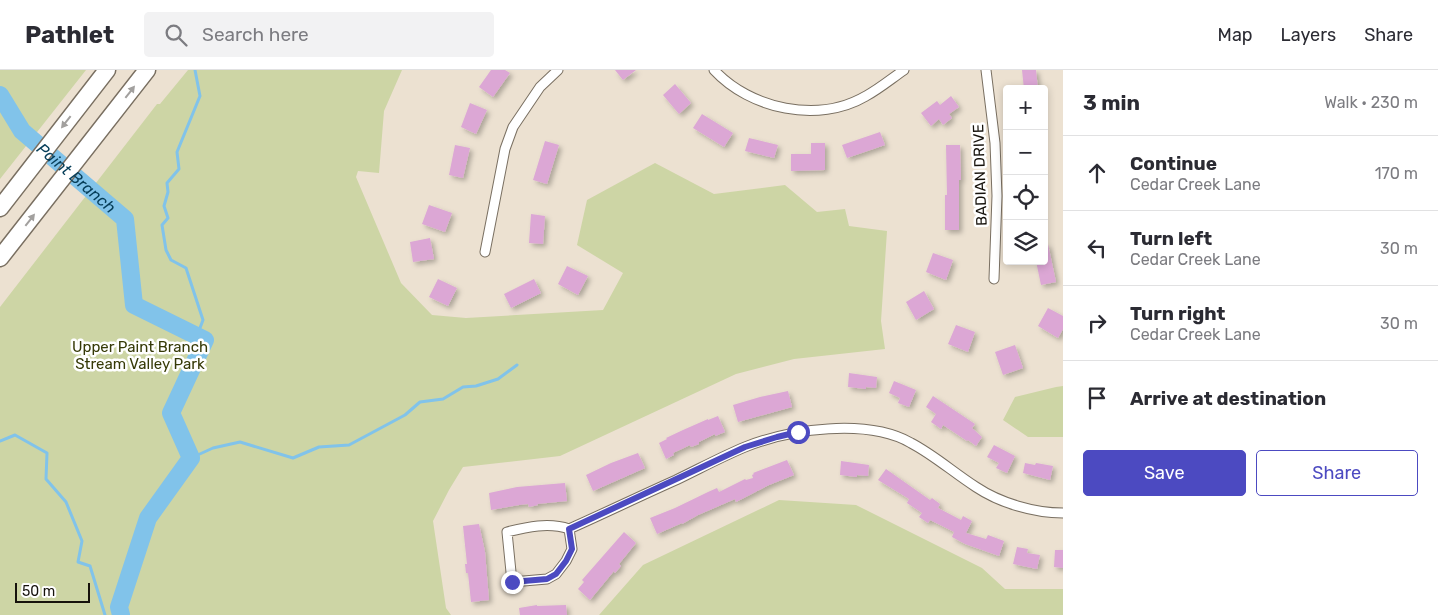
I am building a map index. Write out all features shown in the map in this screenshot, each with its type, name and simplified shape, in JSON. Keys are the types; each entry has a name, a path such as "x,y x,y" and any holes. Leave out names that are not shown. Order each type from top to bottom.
{"highway":[{"path":"0,208 107,70"},
{"path":"0,258 147,70"}],"street":[{"path":"485,252 505,149 513,127 540,87 558,70"},
{"path":"714,70 738,90 756,100 797,110 819,110 844,105 865,97 904,70"},
{"name":"BADIAN DRIVE","path":"986,70 995,151 997,196 994,279"},
{"path":"569,529 572,549 556,574 547,579 512,582 507,532 544,526 560,526 569,529 745,447 798,432 837,429 877,430 895,435 911,443 978,489 1018,505 1037,510 1063,512"}],"green space":[{"path":"0,70 86,70 0,179"},
{"name":"Upper Paint Branch Stream Valley Park","path":"188,70 402,70 384,111 379,173 358,171 356,177 401,283 432,315 466,318 603,310 623,273 577,245 587,200 655,163 714,194 785,185 817,212 845,209 849,226 887,231 881,321 885,349 794,359 736,374 560,456 463,467 433,521 446,608 451,615 0,615 0,307 157,104 160,104"},
{"path":"1063,386 1063,437 1028,437 1003,420 1015,397"},
{"path":"779,500 856,505 982,568 1005,589 1063,589 1063,615 599,615 643,565"}],"building":[{"path":"491,70 505,70 510,73 493,97 479,87"},
{"path":"615,70 636,70 623,80"},
{"path":"1022,70 1036,70 1038,85 1024,85"},
{"path":"675,84 691,103 679,114 663,95"},
{"path":"951,96 959,107 949,114 952,118 943,125 939,119 931,126 921,113 937,101 940,105"},
{"path":"470,103 487,110 476,134 461,127"},
{"path":"702,114 733,133 724,147 693,128"},
{"path":"880,132 885,145 847,158 842,145"},
{"path":"749,138 778,145 774,158 745,151"},
{"path":"545,141 559,145 547,184 533,180"},
{"path":"811,143 825,143 825,170 791,171 791,154 811,154"},
{"path":"455,145 470,148 463,178 449,175"},
{"path":"946,145 960,145 959,230 945,230 945,195 947,195"},
{"path":"429,205 452,213 445,232 422,224"},
{"path":"531,214 545,216 543,244 529,243"},
{"path":"430,238 434,259 413,262 410,242"},
{"path":"1048,244 1056,282 1041,285 1037,265 1048,265"},
{"path":"933,253 953,260 946,280 926,272"},
{"path":"567,266 588,276 578,295 558,284"},
{"path":"438,279 457,288 448,306 429,297"},
{"path":"534,279 541,293 511,308 504,294"},
{"path":"924,291 934,309 916,320 906,302"},
{"path":"1048,308 1063,316 1063,329 1058,338 1038,326"},
{"path":"956,325 975,332 968,352 948,344"},
{"path":"1015,345 1023,368 1003,375 995,352"},
{"path":"849,373 877,377 876,388 848,387"},
{"path":"894,381 916,390 909,407 898,403 900,398 889,393"},
{"path":"788,391 792,407 738,422 733,405"},
{"path":"933,396 975,424 972,428 982,437 976,446 943,425 941,429 931,422 936,414 926,407"},
{"path":"718,416 725,432 715,436 715,434 691,447 690,445 673,453 674,455 666,459 659,443 683,430"},
{"path":"994,445 1015,456 1007,473 996,468 999,463 987,457"},
{"path":"638,453 645,468 593,491 586,475"},
{"path":"787,460 794,475 736,502 735,499 657,534 650,518 717,488 719,492 745,479 753,478 753,473"},
{"path":"841,461 869,465 868,476 840,475"},
{"path":"1025,463 1053,466 1050,480 1023,473"},
{"path":"886,469 930,500 932,498 940,504 938,508 961,520 963,516 972,521 966,533 986,539 988,535 1004,541 999,556 965,544 952,537 954,532 930,520 928,523 919,517 922,513 907,503 909,499 878,480"},
{"path":"565,483 567,501 537,504 529,507 528,504 519,505 491,510 489,493 517,487"},
{"path":"479,524 485,552 489,600 471,602 468,573 466,573 465,564 467,564 463,526"},
{"path":"624,532 636,543 619,564 621,566 615,573 614,571 590,600 578,589 584,582 582,580"},
{"path":"1017,547 1028,549 1027,553 1040,555 1037,569 1013,564"},
{"path":"1055,550 1063,550 1063,568 1054,567"},
{"path":"537,605 566,605 567,615 520,615 519,608"}],"waterway":[{"path":"195,70 200,96 177,152 179,169 167,183 168,192 164,206 168,218 162,225 166,250 171,260 186,268 203,320 197,336"},
{"name":"Paint Branch","path":"0,95 22,131 125,219 134,305 205,340 171,413 191,458 148,518 119,607 121,615"},
{"path":"191,458 213,448 240,442 293,458 319,447 349,445 405,415 420,402 443,399 463,387 476,386 498,379 517,365"},
{"path":"0,441 15,435 47,453 46,479 66,502 82,541 78,562 90,566 105,615"}],"route":[{"path":"512,582 547,579 556,574 572,549 569,529 745,447 798,432"}]}
